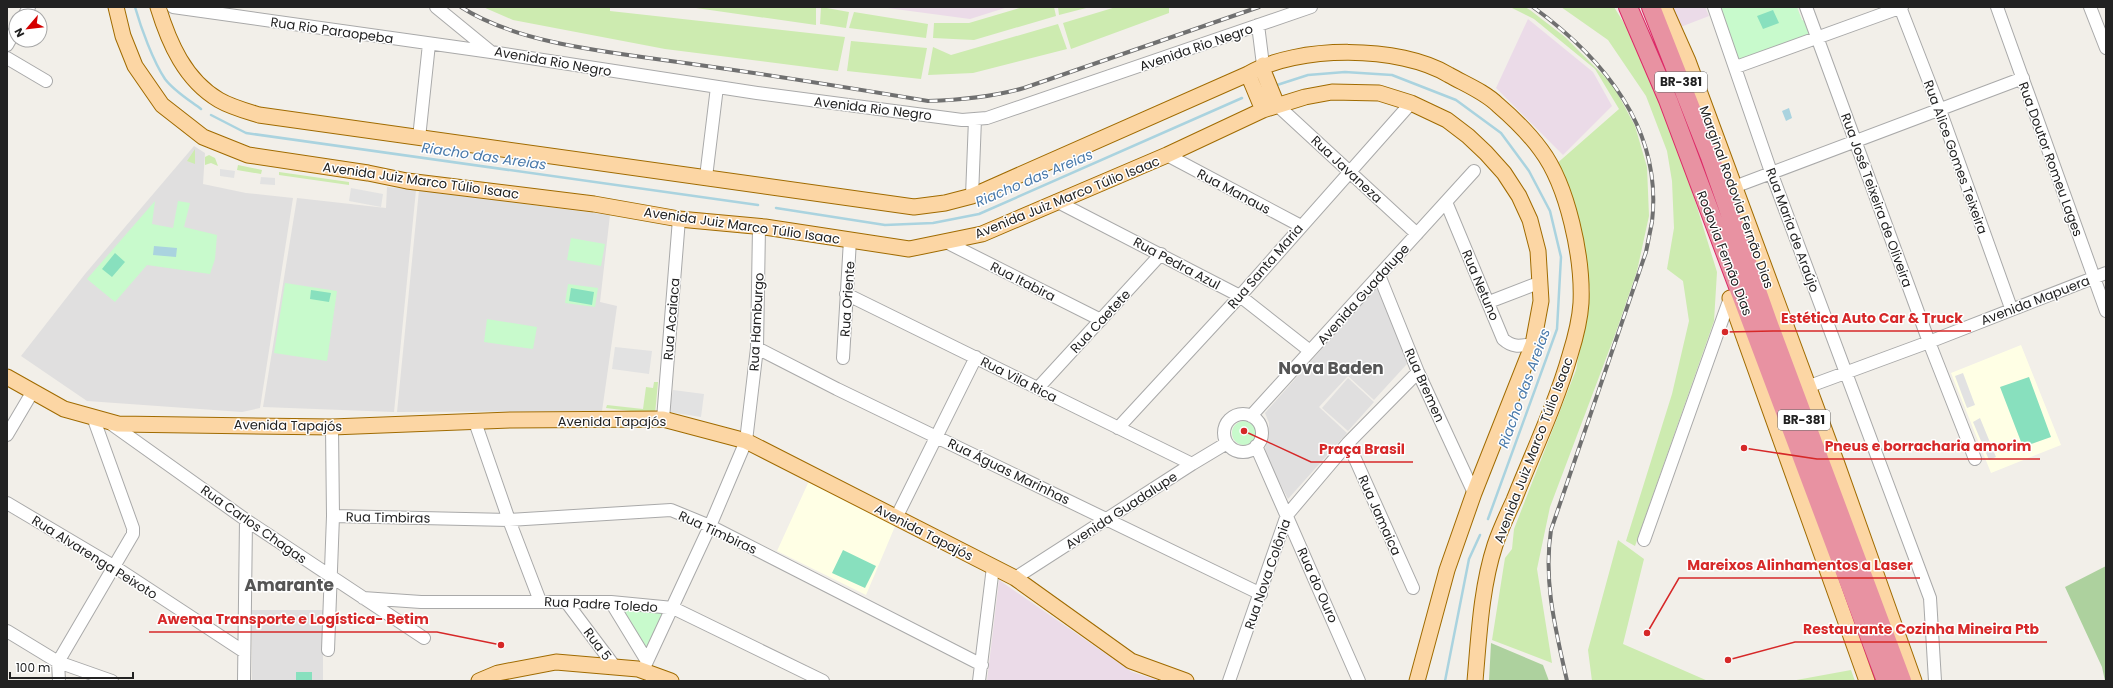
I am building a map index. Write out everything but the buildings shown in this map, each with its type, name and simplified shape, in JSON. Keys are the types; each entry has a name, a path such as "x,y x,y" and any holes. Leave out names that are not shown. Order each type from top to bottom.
{"highway":[{"name":"Rodovia Fernão Dias","path":"1628,7 1668,100 1884,678"},
{"name":"Rodovia Fernão Dias","path":"1651,7 1710,157 1768,322 1902,681"},
{"path":"1666,10 1669,27 1707,139 1710,157"},
{"path":"1676,123 1730,298"}],"main road":[{"name":"Avenida Juiz Marco Túlio Isaac","path":"116,7 123,36 135,66 162,105 203,137 248,155 368,173 406,181 594,204 679,218 759,227 909,249 982,234 1167,156 1270,108 1332,92 1379,93 1411,103 1447,120 1468,136 1504,173 1519,196 1530,220 1538,250 1541,282 1540,301 1533,344 1474,493 1447,570 1417,681"},
{"name":"Avenida Juiz Marco Túlio Isaac","path":"158,7 180,61 196,82 219,100 259,116 914,207 945,203 972,196 1248,74 1263,65 1317,53 1342,52 1380,54 1435,66 1497,103 1541,150 1557,178 1576,240 1580,272 1581,304 1571,354 1543,428 1495,545 1486,580 1475,681"},
{"name":"Marginal Rodovia Fernão Dias","path":"1666,10 1688,61 1914,681"},
{"path":"1263,65 1270,108"},
{"path":"1248,74 1270,108"},
{"name":"BR-381","path":"1730,298 1867,681"},
{"name":"Avenida Tapajós","path":"7,377 64,409 118,424 332,427 475,422 663,419 746,442 1015,578 1131,661 1186,681"},
{"path":"479,681 498,673 556,662 615,667 651,672 671,681"}],"street":[{"name":"Rua Rio Paraopeba","path":"173,7 491,52"},
{"name":"Avenida Rio Negro","path":"436,7 491,52 717,87 962,120 987,118 1311,7"},
{"name":"Rua Maria de Araújo","path":"1714,7 1736,67 1771,172 1847,372 1930,598 1935,681"},
{"name":"Rua José Teixeira de Oliveira","path":"1806,7 1929,342 1975,460"},
{"path":"1736,67 1901,7"},
{"name":"Rua Alice Gomes Teixeira","path":"1901,7 1940,110 2011,308"},
{"name":"Rua Doutor Romeu Lages","path":"1996,7 2106,311"},
{"path":"2090,7 2104,36 2106,48"},
{"path":"1258,25 1263,65"},
{"path":"419,138 429,44"},
{"path":"7,58 46,81"},
{"path":"1734,187 2022,78"},
{"path":"706,177 717,87"},
{"name":"Rua Santa Maria","path":"1118,428 1240,296 1300,226 1411,103"},
{"name":"Rua Javaneza","path":"1270,108 1349,171 1417,234"},
{"path":"972,196 975,119"},
{"name":"Rua Manaus","path":"1167,156 1300,226"},
{"name":"Avenida Guadalupe","path":"1251,416 1474,171"},
{"name":"Rua Pedra Azul","path":"1056,202 1161,254 1240,296 1310,351"},
{"name":"Rua Netuno","path":"1446,202 1503,339 1511,346 1520,347 1533,344"},
{"name":"Rua Acaiaca","path":"663,419 679,218"},
{"name":"Rua Hamburgo","path":"651,672 673,608 746,442 757,348 759,227"},
{"name":"Rua Oriente","path":"843,358 850,240"},
{"name":"Rua Itabira","path":"946,242 1101,320"},
{"name":"Rua Caetete","path":"1038,388 1161,254"},
{"name":"Avenida Mapuera","path":"1807,387 1929,342 2011,308 2106,272"},
{"name":"Rua Bremen","path":"1379,275 1418,372 1474,493"},
{"path":"1488,302 1541,282"},
{"name":"Rua Vila Rica","path":"846,294 1192,464"},
{"path":"1644,540 1730,298"},
{"name":"Rua Águas Marinhas","path":"757,348 1261,594"},
{"path":"896,518 976,357"},
{"name":"Rua Nova Colônia","path":"1229,681 1261,594 1287,515 1348,443 1418,372"},
{"path":"7,435 33,391"},
{"path":"1239,414 1251,416 1256,420 1261,430 1260,441 1252,449 1241,452 1227,443 1224,432 1229,420 1239,414"},
{"path":"59,681 58,662 133,534 133,528 100,419"},
{"name":"Rua Carlos Chagas","path":"100,419 246,520 424,638"},
{"path":"475,422 509,520 540,601"},
{"path":"328,650 333,516 332,427"},
{"name":"Avenida Guadalupe","path":"1015,578 1227,443"},
{"name":"Rua Jamaica","path":"1348,443 1413,588"},
{"name":"Rua do Ouro","path":"1256,446 1359,681"},
{"name":"Rua Alvarenga Peixoto","path":"7,503 115,567 243,650"},
{"name":"Rua Timbiras","path":"333,516 509,520 671,510 710,526 982,665"},
{"path":"244,681 243,650 246,520"},
{"path":"979,681 993,567"},
{"name":"Rua Padre Toledo","path":"363,598 421,602 611,602 673,608 823,681"},
{"path":"611,602 651,672"},
{"name":"Rua 5","path":"567,603 615,667"},
{"path":"7,632 58,662 112,681"}],"shaded area":[{"path":"880,7 1008,7 970,19"},
{"path":"1667,7 1705,7 1709,16 1678,28"},
{"path":"1528,19 1593,72 1612,106 1563,155 1496,88"},
{"path":"194,146 205,153 203,184 246,193 293,198 260,408 242,412 87,401 21,356 85,274"},
{"path":"220,169 235,171 234,178 220,176"},
{"path":"261,177 275,178 275,185 260,184"},
{"path":"387,187 416,190 394,412 263,407 297,198 386,208"},
{"path":"351,188 383,194 381,207 349,201"},
{"path":"419,190 610,215 600,302 617,306 602,411 397,412"},
{"path":"1378,289 1381,292 1407,364 1374,400 1348,376 1319,407 1347,433 1288,499 1264,452 1269,436 1269,423 1265,413 1374,290"},
{"path":"2021,345 2061,445 1991,473 1951,373"},
{"path":"615,347 652,351 649,374 612,369"},
{"path":"1963,373 1975,405 1967,408 1955,376"},
{"path":"1348,378 1374,402 1348,431 1322,408"},
{"path":"673,390 704,394 701,417 669,412"},
{"path":"1980,418 1996,457 1989,460 1973,422"},
{"path":"809,481 896,524 866,595 777,551"},
{"path":"999,580 1132,672 1161,681 987,681"},
{"path":"252,610 323,610 323,681 252,681"}],"green space":[{"path":"483,7 610,7 610,11 845,37 838,71 665,49 513,20"},
{"path":"689,7 816,7 816,25"},
{"path":"821,7 849,12 846,28 820,24"},
{"path":"1023,7 1054,7 1056,16 974,40 933,38 934,23 969,23"},
{"path":"1058,7 1090,7 1059,15"},
{"path":"1116,7 1169,7 1169,13 1071,49 1063,23"},
{"path":"1510,7 1525,7 1530,10 1565,37 1613,85 1635,126 1647,167 1649,216 1637,271 1616,332 1550,507 1537,569 1552,663 1492,640 1505,558 1512,549 1514,529 1576,370 1590,290 1576,211 1554,166 1619,109 1595,69 1534,19"},
{"path":"1561,7 1614,7 1637,44 1689,181 1717,272 1714,321 1635,546 1626,541 1672,394 1689,321 1683,281 1667,269 1674,228 1672,181 1667,151 1646,96 1608,40"},
{"path":"1717,7 1797,7 1802,20 1809,23 1814,36 1738,63"},
{"path":"1773,10 1779,23 1763,29 1757,16"},
{"path":"854,12 928,24 926,38 849,28"},
{"path":"1058,24 1067,49 973,73 928,75 933,47 951,55"},
{"path":"851,41 927,48 921,79 847,71"},
{"path":"195,149 195,164 187,161"},
{"path":"209,155 215,158 218,166 211,163 205,165 205,157"},
{"path":"238,165 262,170 261,174 237,170"},
{"path":"279,172 349,182 349,185 279,175"},
{"path":"155,201 152,224 173,228 178,201 190,203 184,227 217,235 215,259 210,274 147,265 115,302 87,279"},
{"path":"571,238 605,244 601,266 567,260"},
{"path":"115,253 125,262 112,277 102,269"},
{"path":"285,283 337,291 327,361 274,353"},
{"path":"568,284 598,288 595,307 565,303"},
{"path":"571,288 594,292 592,305 569,301"},
{"path":"311,290 331,293 329,302 310,299"},
{"path":"487,319 537,327 533,349 484,342"},
{"path":"2029,377 2051,437 2023,447 2000,387"},
{"path":"654,382 658,382 655,414 606,408 607,405 643,409 646,387 653,388"},
{"path":"1244,421 1249,422 1255,428 1255,438 1249,444 1244,445 1239,444 1233,438 1232,433 1233,428 1239,422"},
{"path":"1618,540 1644,559 1623,644 1708,681 1592,681 1588,650"},
{"path":"843,550 876,566 865,588 832,573"},
{"path":"2106,566 2105,681 2102,667 2065,587"},
{"path":"617,606 669,610 647,655"},
{"path":"1491,643 1543,665 1549,681 1489,681"},
{"path":"1851,670 1855,681 1791,681"},
{"path":"296,672 312,672 312,681 296,681"}],"water":[{"path":"1789,108 1792,118 1786,121 1782,111"},
{"path":"154,246 177,248 176,257 153,255"}],"waterway":[{"name":"Riacho das Areias","path":"135,7 148,44 165,79 177,91 201,109"},
{"name":"Riacho das Areias","path":"1277,85 1308,75 1345,72 1392,75 1456,100 1501,133 1529,171 1550,211 1561,257 1557,329 1488,519"},
{"name":"Riacho das Areias","path":"776,208 885,225 933,223 979,214 1242,98"},
{"name":"Riacho das Areias","path":"211,115 246,133 758,205"},
{"name":"Riacho das Areias","path":"1445,681 1469,559 1480,535"}],"railway":[{"path":"461,7 485,20 512,31 572,46 781,77 928,101 976,98 1024,88 1259,7"},
{"path":"1533,7 1559,27 1583,49 1623,98 1638,126 1648,156 1653,188 1652,222 1646,252 1551,530 1549,568 1552,606 1567,681"}],"place":[{"name":"Estética Auto Car & Truck","path":"1725,332"},
{"name":"Praça Brasil","path":"1244,431"},
{"name":"Pneus e borracharia amorim","path":"1744,448"},
{"name":"Mareixos Alinhamentos a Laser","path":"1647,633"},
{"name":"Awema Transporte e Logística- Betim","path":"501,645"},
{"name":"Restaurante Cozinha Mineira Ptb","path":"1728,660"}],"district":[{"name":"Nova Baden","path":"1331,368"},
{"name":"Amarante","path":"289,585"}]}
